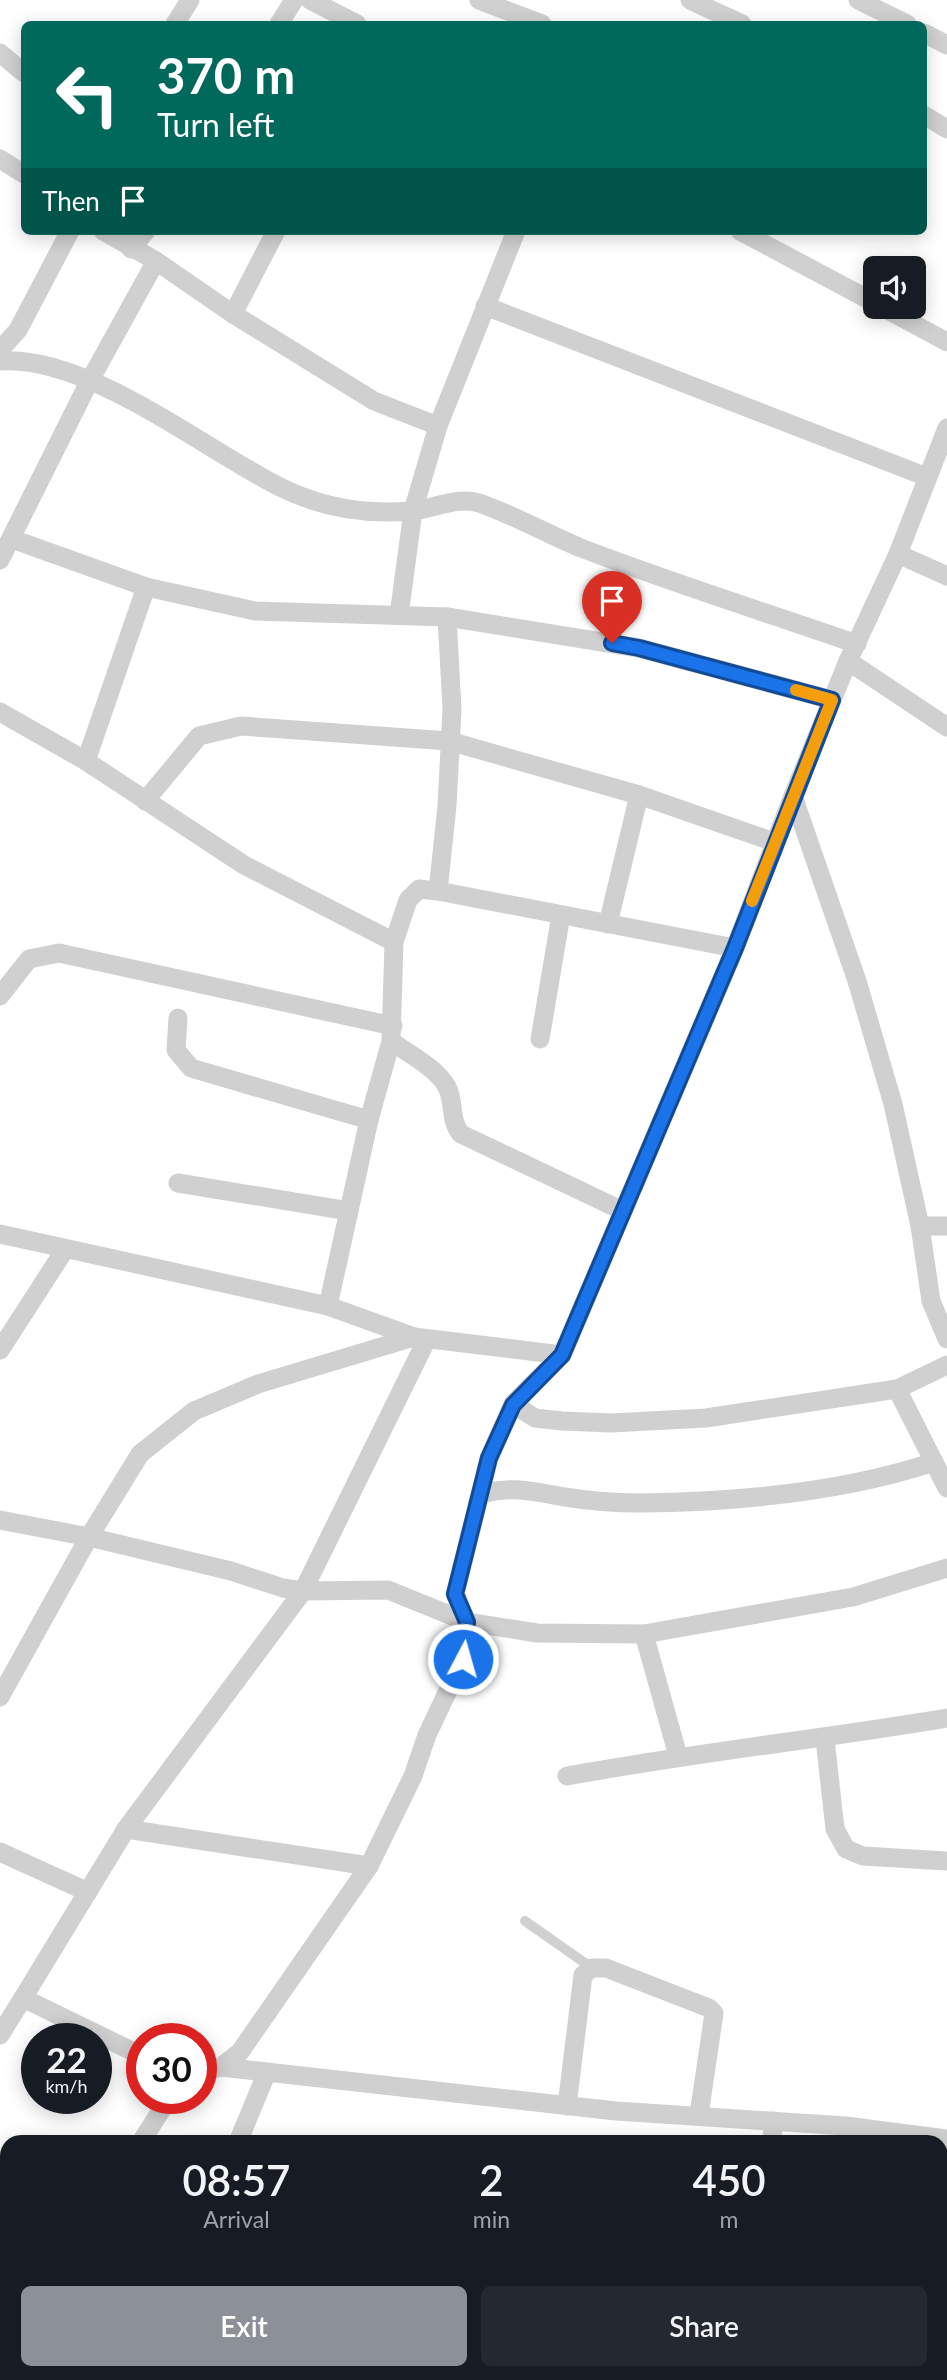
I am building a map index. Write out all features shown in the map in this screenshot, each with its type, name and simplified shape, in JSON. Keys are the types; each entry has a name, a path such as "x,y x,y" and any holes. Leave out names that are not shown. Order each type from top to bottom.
{"street":[{"path":"178,21 190,0"},
{"path":"281,21 294,0"},
{"path":"310,0 352,21"},
{"path":"479,0 534,21"},
{"path":"690,0 736,21"},
{"path":"858,0 900,21"},
{"path":"927,35 947,45"},
{"path":"0,53 21,70"},
{"path":"927,117 947,129"},
{"path":"0,159 21,172"},
{"path":"0,350 18,330 68,235"},
{"path":"109,235 156,261 233,314 374,401 438,426"},
{"path":"131,249 143,235"},
{"path":"233,314 274,235"},
{"path":"399,615 413,511 438,426 514,235"},
{"path":"748,235 863,297"},
{"path":"0,561 89,382 156,261"},
{"path":"485,306 927,477"},
{"path":"904,319 947,342"},
{"path":"0,362 15,360 48,367 89,382 138,406 278,486 316,502 362,512 413,511 444,503 476,502 581,548 853,652 947,727"},
{"path":"220,2067 240,2052 369,1866 413,1776 427,1735 463,1659 467,1622 455,1594 489,1458 513,1405 562,1355 735,948 774,842 832,700 898,554 947,428"},
{"path":"12,538 146,587 255,611 447,617 639,648 832,700"},
{"path":"898,554 947,576"},
{"path":"86,761 146,587"},
{"path":"438,891 447,806 452,709 447,617"},
{"path":"0,712 86,761 244,865 394,943"},
{"path":"145,801 199,736 219,729 241,726 449,741 639,795 774,842"},
{"path":"608,924 639,795"},
{"path":"793,796 857,981 882,1067 920,1226 931,1301 947,1339"},
{"path":"328,1306 369,1120 392,1034 394,943 411,894 419,889 438,891 735,948"},
{"path":"540,1039 561,915"},
{"path":"0,996 29,959 59,953 392,1034 447,1087 452,1116 461,1134 623,1211"},
{"path":"178,1018 176,1051 191,1069 369,1120"},
{"path":"178,1183 349,1211"},
{"path":"920,1226 947,1226"},
{"path":"0,1234 64,1251 328,1306 421,1338 562,1355"},
{"path":"0,1350 64,1251"},
{"path":"0,1697 89,1537 140,1454 194,1411 258,1384 421,1338"},
{"path":"0,2035 126,1829 303,1591 421,1338"},
{"path":"513,1405 535,1418 611,1423 706,1418 897,1388 947,1365"},
{"path":"897,1388 947,1488"},
{"path":"482,1494 503,1488 638,1503 735,1498 843,1486 895,1476 934,1462"},
{"path":"0,1520 89,1537 303,1591 388,1590 467,1622 537,1633 644,1634 853,1597 947,1568"},
{"path":"644,1634 678,1756"},
{"path":"567,1776 678,1756 825,1738 947,1718"},
{"path":"825,1738 835,1829 846,1849 863,1856 947,1861"},
{"path":"126,1829 369,1866"},
{"path":"0,1852 88,1892"},
{"path":"567,2106 580,1985 583,1975 592,1968 606,1968 709,2008 714,2013 699,2115"},
{"path":"23,1998 126,2048"},
{"path":"217,2068 567,2106 846,2126 911,2135"},
{"path":"240,2135 267,2072"},
{"path":"145,2135 159,2114"},
{"path":"772,2135 773,2121"}],"lane":[{"path":"525,1921 592,1968"}],"slow traffic":[{"path":"752,901 832,700 796,690"}],"route":[{"path":"463,1659 467,1622 455,1594 489,1458 513,1405 562,1355 735,948 774,842 832,700 612,643"}]}
